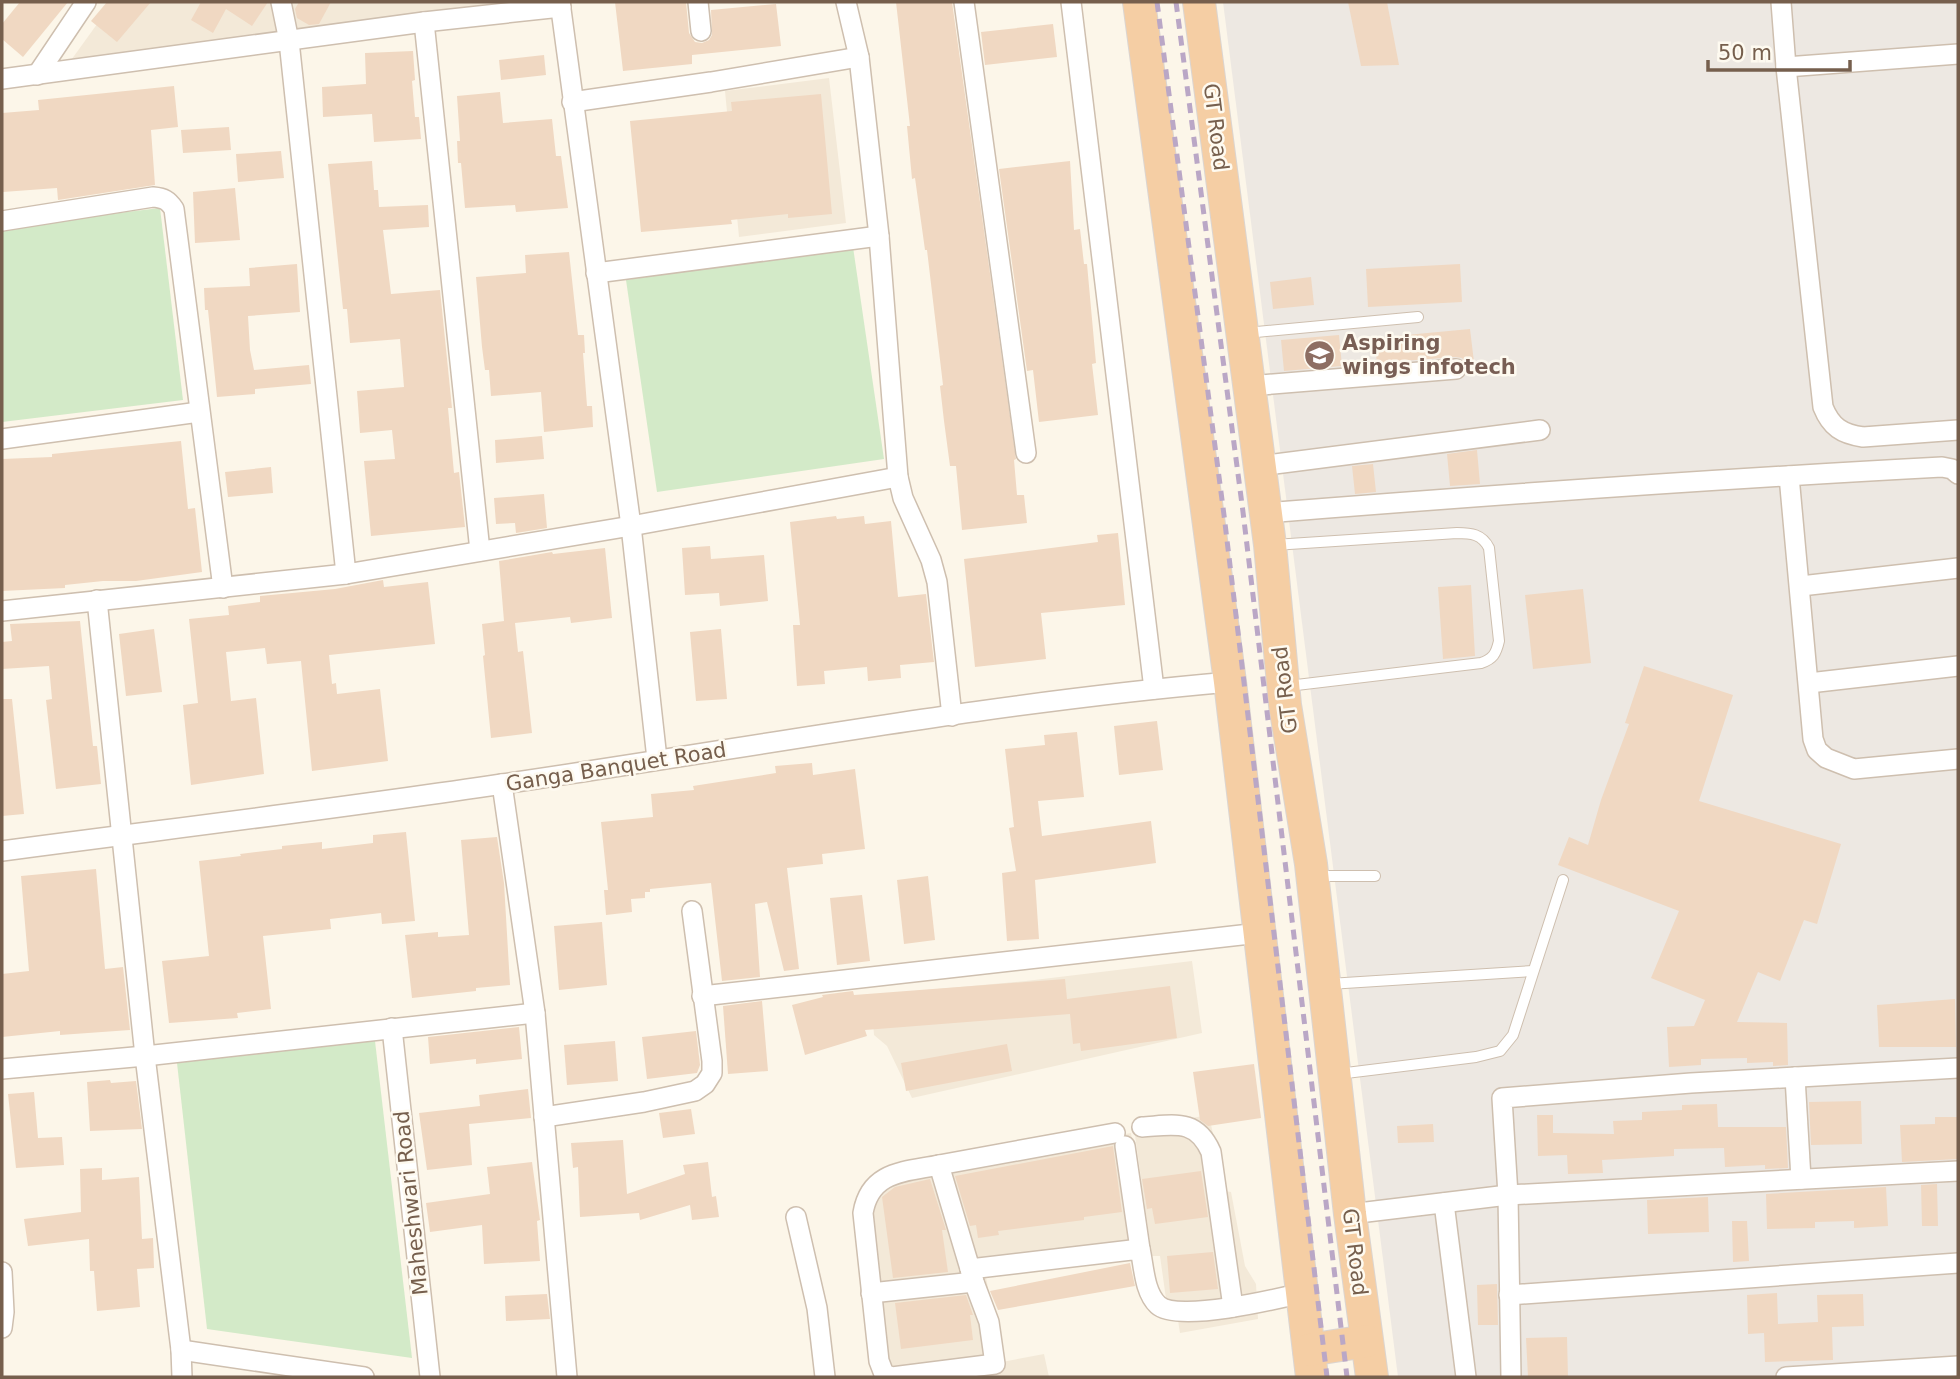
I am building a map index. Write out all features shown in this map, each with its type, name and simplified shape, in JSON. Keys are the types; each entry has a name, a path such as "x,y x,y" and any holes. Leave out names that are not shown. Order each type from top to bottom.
{"highway":[{"path":"1139,2 1230,682 1311,1364 1366,1341"},
{"name":"GT Road","path":"1199,2 1270,545 1283,687 1312,876 1350,1214 1372,1377"}],"street":[{"path":"37,75 86,2"},
{"path":"281,2 289,41 346,574"},
{"path":"698,2 701,31"},
{"path":"846,2 859,57 879,236 898,477 903,498 931,560 937,582 952,716"},
{"path":"964,2 1026,453"},
{"path":"1071,2 1154,689"},
{"path":"1781,2 1823,407 1828,421 1849,435 1863,437 1958,430"},
{"path":"2,79 561,4 572,102 631,526 657,760"},
{"path":"424,22 480,551"},
{"path":"1786,67 1958,54"},
{"path":"572,102 859,57"},
{"path":"2,221 153,197 169,201 174,209 223,588"},
{"path":"596,273 879,236"},
{"path":"1249,386 1456,369"},
{"path":"2,439 199,412"},
{"path":"1259,466 1540,430"},
{"path":"1265,513 1584,488 1942,467 1952,469 1958,474"},
{"path":"1789,476 1813,739 1817,750 1826,758 1854,769 1958,759"},
{"path":"2,611 346,574 898,477"},
{"path":"1801,586 1958,568"},
{"path":"97,600 120,835 181,1349 181,1377"},
{"path":"1809,683 1958,666"},
{"name":"Ganga Banquet Road","path":"2,851 502,784 952,716 1154,689 1230,682"},
{"path":"502,784 535,1013 567,1377"},
{"path":"544,1117 695,1091 705,1084 712,1073 692,911"},
{"path":"702,996 1259,933"},
{"path":"2,1069 535,1013"},
{"name":"Maheshwari Road","path":"392,1028 430,1377"},
{"path":"1511,1377 1508,1195 1502,1098 1691,1083 1958,1068"},
{"path":"1795,1077 1801,1179"},
{"path":"1142,1127 1177,1124 1195,1129 1205,1137 1211,1152 1233,1307"},
{"path":"939,1165 989,1322 995,1364 892,1377 884,1374 879,1361 863,1213 866,1199 878,1181 939,1165 1120,1140 1140,1249 1152,1296 1160,1307 1191,1311 1233,1307 1302,1293"},
{"path":"1350,1214 1508,1195 1958,1171"},
{"path":"1444,1203 1466,1377"},
{"path":"796,1217 817,1308 825,1377"},
{"path":"871,1293 1140,1249"},
{"path":"1509,1295 1958,1263"},
{"path":"2,1272 3,1317"},
{"path":"181,1349 364,1377"},
{"path":"1786,1377 1908,1373 1958,1366"}],"lane":[{"path":"1242,334 1418,317"},
{"path":"1270,545 1471,533 1485,540 1489,548 1499,641 1496,653 1491,659 1481,663 1283,687"},
{"path":"1312,876 1375,876"},
{"path":"1334,1074 1476,1057 1500,1051 1513,1035 1563,880"},
{"path":"1325,984 1533,971"}],"shaded area":[{"path":"113,2 517,2 69,63"},
{"path":"1223,2 1958,2 1958,1377 1398,1377"},
{"path":"829,78 846,223 739,237 725,91"},
{"path":"1192,961 1202,1033 912,1098 887,1046 874,1035 871,995 1026,981"},
{"path":"1209,1115 1225,1191 1231,1192 1245,1266 1256,1284 1258,1319 1180,1333 1177,1314 1168,1313 1160,1256 1152,1256 1134,1128"},
{"path":"1131,1133 1147,1247 985,1272 1002,1362 1044,1354 1049,1377 880,1377 854,1202 864,1188 877,1178"}],"green space":[{"path":"160,208 183,400 2,422 2,227"},
{"path":"853,247 884,459 657,492 626,280"},
{"path":"375,1041 412,1358 207,1329 177,1063"}],"building":[{"path":"20,2 68,2 23,57 2,39 2,24"},
{"path":"107,2 151,2 117,42 91,21"},
{"path":"201,2 268,2 252,26 226,9 213,33 191,20"},
{"path":"299,2 331,2 319,24 309,25 297,18 295,9"},
{"path":"615,2 686,2 689,33 695,42 702,43 712,35 711,10 776,4 781,46 692,55 692,64 623,71"},
{"path":"896,2 952,2 1016,459 1017,495 1024,495 1027,523 962,530 956,466 950,466 944,421 940,386 943,385 927,250 915,178 912,179 907,126 910,126"},
{"path":"1348,2 1387,2 1399,65 1361,66"},
{"path":"1053,24 1057,57 985,65 981,32"},
{"path":"413,51 415,117 419,117 421,139 374,142 372,114 323,117 322,87 366,84 365,53"},
{"path":"544,55 546,75 501,80 499,60"},
{"path":"174,86 178,127 151,130 155,185 58,200 57,188 3,192 2,113 39,110 38,100"},
{"path":"500,92 503,123 552,119 556,156 561,156 568,208 516,212 515,205 465,208 461,163 458,163 457,141 460,141 457,96"},
{"path":"821,94 832,214 788,218 788,214 731,220 732,224 641,232 630,121 732,111 731,102"},
{"path":"229,127 231,150 183,153 181,130"},
{"path":"281,151 284,178 238,182 236,154"},
{"path":"372,161 374,190 378,190 379,207 428,205 429,227 383,230 391,294 440,290 452,408 448,408 454,473 459,472 465,527 371,536 364,461 395,459 392,430 360,433 357,391 404,387 400,339 350,343 347,309 343,309 328,164"},
{"path":"1070,161 1074,230 1080,229 1084,264 1087,264 1096,363 1092,364 1098,415 1039,422 1033,370 1027,371 999,169"},
{"path":"235,188 240,240 195,243 193,192"},
{"path":"569,252 578,335 584,335 587,406 592,406 593,427 544,432 541,392 491,396 489,370 485,370 482,347 476,277 526,273 525,255"},
{"path":"297,264 300,312 248,316 250,350 254,370 309,365 311,384 255,389 255,394 217,397 204,288 250,286 249,268"},
{"path":"1460,264 1462,302 1368,307 1366,269"},
{"path":"1311,277 1314,305 1273,309 1270,282"},
{"path":"1470,329 1474,362 1466,363 1462,358 1455,357 1377,363 1374,338"},
{"path":"1339,335 1342,366 1284,371 1281,340"},
{"path":"542,436 544,459 496,463 495,440"},
{"path":"181,441 188,509 195,508 202,572 136,581 65,585 65,588 2,591 2,459 52,457 52,454"},
{"path":"1477,450 1480,484 1450,486 1447,454"},
{"path":"1373,464 1376,492 1355,494 1352,466"},
{"path":"271,467 273,493 228,497 225,472"},
{"path":"544,494 547,528 516,533 515,523 496,524 494,498"},
{"path":"836,516 837,519 864,516 865,524 891,521 898,597 926,594 934,662 900,665 901,678 868,681 867,667 824,671 825,684 797,686 793,625 800,625 790,522"},
{"path":"1118,533 1125,605 1041,613 1046,659 975,667 964,559 1098,542 1097,535"},
{"path":"710,546 711,559 764,555 768,601 720,606 719,593 685,595 682,548"},
{"path":"605,548 612,618 571,623 570,617 515,623 518,652 523,651 532,733 491,738 482,624 504,621 499,561 552,552"},
{"path":"383,580 384,587 428,582 435,644 329,655 332,684 336,683 337,694 380,689 388,761 312,771 301,661 267,664 265,648 226,652 231,701 256,698 264,774 191,785 183,705 198,703 189,619 229,615 228,606 260,602 260,596 335,589"},
{"path":"1471,585 1475,656 1443,659 1438,587"},
{"path":"1583,589 1591,663 1533,669 1525,595"},
{"path":"80,621 93,746 97,746 101,784 56,789 46,700 52,699 49,666 2,669 2,642 12,641 10,624"},
{"path":"154,629 162,692 126,696 119,634"},
{"path":"721,629 727,699 696,701 690,632"},
{"path":"1644,666 1733,695 1699,801 1841,844 1817,924 1804,920 1780,981 1758,972 1737,1022 1787,1023 1788,1065 1773,1066 1773,1062 1747,1063 1747,1058 1701,1059 1701,1065 1669,1067 1667,1027 1694,1026 1705,1000 1651,978 1679,911 1558,865 1569,837 1588,845 1601,800 1629,724 1625,723"},
{"path":"2,699 12,699 24,814 2,816"},
{"path":"1157,721 1163,770 1119,775 1114,726"},
{"path":"1077,732 1084,797 1038,801 1042,836 1151,821 1156,863 1035,880 1039,939 1007,941 1002,873 1016,871 1009,828 1014,827 1005,749 1045,745 1044,735"},
{"path":"812,763 813,775 855,769 865,849 822,854 823,864 787,868 799,969 784,971 767,902 755,904 760,977 722,981 711,883 650,889 650,892 645,892 645,898 631,899 632,912 606,915 604,890 608,890 601,822 653,817 651,794 694,790 693,786 776,773 775,766"},
{"path":"406,832 415,921 382,924 381,913 330,919 331,929 263,936 271,1009 237,1013 238,1018 169,1023 162,961 209,956 199,861 282,849 282,846 322,842 322,849 373,843 373,835"},
{"path":"497,837 504,883 510,985 412,998 405,935 438,932 438,937 469,935 461,840"},
{"path":"96,869 105,969 123,967 130,1030 60,1035 60,1031 2,1037 2,974 29,971 21,876"},
{"path":"928,876 935,940 904,944 897,880"},
{"path":"862,895 870,961 837,965 830,898"},
{"path":"602,922 607,985 559,990 554,926"},
{"path":"1065,979 1067,999 1170,986 1177,1038 1081,1051 1080,1043 1073,1044 1070,1014 865,1030 867,1036 805,1055 792,1005 823,997 822,995 853,991 854,995"},
{"path":"1955,999 1956,1047 1879,1047 1877,1005"},
{"path":"762,1001 768,1071 728,1074 723,1006"},
{"path":"519,1027 522,1059 476,1064 476,1059 430,1064 428,1037"},
{"path":"696,1031 700,1065 697,1073 647,1079 642,1037"},
{"path":"615,1041 618,1081 567,1085 564,1045"},
{"path":"1007,1044 1012,1071 906,1091 901,1063"},
{"path":"1254,1064 1261,1118 1208,1126 1200,1120 1193,1072"},
{"path":"110,1080 111,1083 136,1081 142,1129 90,1131 87,1082"},
{"path":"528,1089 531,1118 469,1124 472,1165 427,1170 419,1113 480,1106 479,1095"},
{"path":"34,1092 38,1138 62,1137 64,1165 16,1168 8,1094"},
{"path":"1861,1101 1862,1144 1811,1145 1809,1102"},
{"path":"1717,1104 1718,1127 1786,1127 1788,1168 1765,1169 1765,1165 1725,1167 1724,1148 1674,1149 1674,1156 1602,1160 1603,1173 1568,1174 1567,1155 1538,1156 1537,1115 1553,1115 1553,1133 1614,1134 1613,1121 1642,1120 1642,1112 1682,1110 1682,1105"},
{"path":"691,1109 695,1134 663,1138 659,1113"},
{"path":"1935,1117 1958,1117 1958,1159 1902,1162 1900,1125 1935,1124"},
{"path":"1433,1124 1434,1142 1398,1143 1397,1126"},
{"path":"623,1140 627,1194 685,1174 683,1165 708,1162 712,1197 716,1196 719,1217 692,1220 690,1205 640,1220 639,1213 580,1217 578,1167 573,1168 571,1143"},
{"path":"1113,1146 1122,1212 1084,1217 1084,1220 998,1231 999,1235 978,1238 976,1225 970,1226 955,1176"},
{"path":"532,1162 540,1220 537,1221 540,1261 484,1264 482,1225 430,1232 426,1203 490,1194 487,1167"},
{"path":"102,1168 102,1180 139,1177 142,1239 153,1238 154,1268 137,1269 140,1307 97,1311 94,1271 90,1271 89,1239 28,1246 24,1219 81,1212 80,1169"},
{"path":"1201,1171 1208,1217 1155,1224 1152,1208 1147,1209 1142,1179"},
{"path":"930,1179 946,1230 942,1230 948,1272 893,1278 882,1197 895,1187"},
{"path":"1937,1184 1938,1226 1922,1226 1921,1185"},
{"path":"1886,1187 1888,1226 1854,1228 1854,1221 1815,1222 1815,1228 1767,1229 1766,1194"},
{"path":"1708,1197 1709,1232 1648,1234 1647,1200"},
{"path":"1732,1221 1747,1221 1749,1261 1733,1262"},
{"path":"1213,1252 1218,1289 1170,1293 1167,1256"},
{"path":"1130,1263 1135,1286 998,1310 990,1291"},
{"path":"1497,1284 1498,1325 1478,1325 1477,1285"},
{"path":"1777,1293 1778,1324 1818,1322 1817,1295 1863,1294 1864,1326 1832,1327 1833,1360 1765,1362 1764,1333 1748,1334 1747,1295"},
{"path":"547,1294 550,1319 506,1321 505,1296"},
{"path":"966,1295 973,1315 970,1315 973,1340 901,1349 895,1303"},
{"path":"1567,1337 1568,1377 1528,1377 1526,1338"}],"railway":[{"path":"1157,2 1224,515 1327,1377"},
{"path":"1176,2 1243,512 1347,1377"}],"place":[{"name":"Aspiring wings infotech","path":"1319,355"}]}
